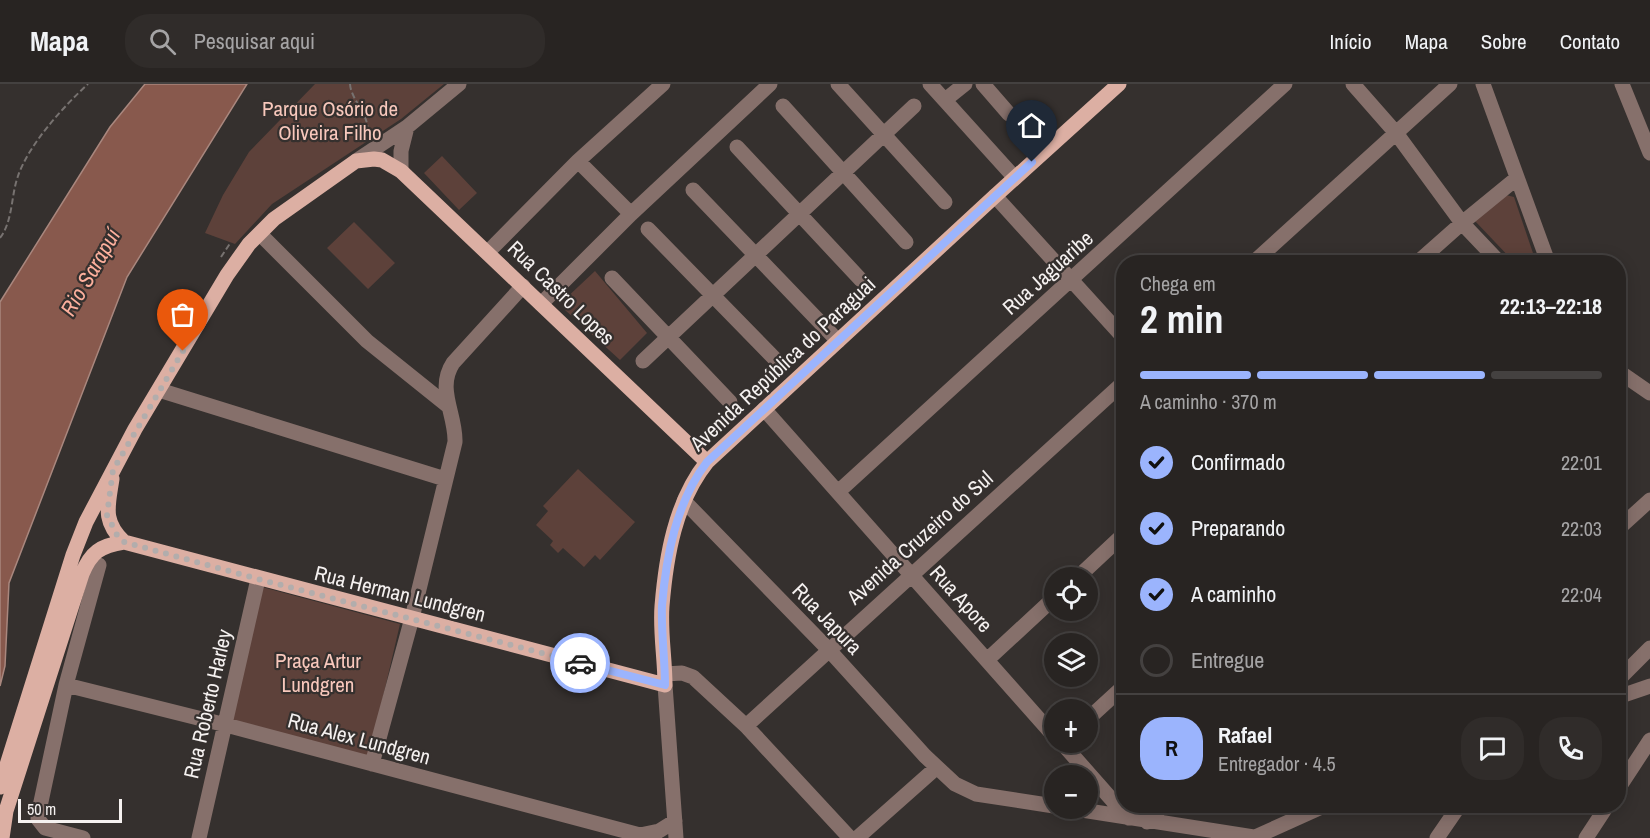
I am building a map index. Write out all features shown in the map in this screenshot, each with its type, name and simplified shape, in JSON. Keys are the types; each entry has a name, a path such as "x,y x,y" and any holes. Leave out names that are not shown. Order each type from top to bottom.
{"main road":[{"name":"Avenida República do Paraguai","path":"665,679 662,608 669,557 690,486 707,462 1119,84"},
{"name":"Rua Castro Lopes","path":"356,161 382,160 401,171 707,462"},
{"path":"2,838 6,811 70,589 86,522 113,470 227,275 260,234 290,207 356,161"},
{"path":"113,470 107,515 117,535 124,542"},
{"path":"0,787 70,589 90,557 100,549 124,542"},
{"name":"Rua Herman Lundgren","path":"124,542 412,618 665,679"}],"street":[{"path":"356,161 407,127 459,84"},
{"path":"488,252 578,161 663,84"},
{"path":"541,304 631,214 770,84"},
{"path":"838,84 945,202"},
{"path":"930,84 1015,178"},
{"path":"945,100 965,84"},
{"path":"983,84 1009,114"},
{"name":"Rua Jaguaribe","path":"838,492 1285,84"},
{"path":"1353,84 1396,133 1462,223 1492,255"},
{"path":"1362,84 1368,101"},
{"path":"1262,255 1450,84"},
{"path":"1483,84 1545,255"},
{"path":"1622,84 1650,153"},
{"path":"783,106 906,242"},
{"path":"643,361 914,106"},
{"path":"401,171 401,151 407,127"},
{"path":"737,147 861,280"},
{"path":"578,161 631,214"},
{"path":"1426,255 1516,178"},
{"path":"693,190 838,341"},
{"path":"995,196 1116,329"},
{"path":"648,229 776,360"},
{"path":"260,234 368,341 448,406"},
{"path":"612,278 730,402"},
{"path":"372,764 412,618 455,442 455,428 445,386 447,372 523,286"},
{"path":"1626,381 1650,393"},
{"name":"Avenida Cruzeiro do Sul","path":"746,726 1116,389"},
{"path":"159,390 446,479"},
{"name":"Rua Apore","path":"764,409 1044,725"},
{"path":"1626,522 1650,500"},
{"name":"Rua Japura","path":"684,501 829,650 936,768 955,784 976,794 1044,804"},
{"path":"1089,567 1116,541"},
{"path":"82,838 45,828 38,819 66,685 99,565"},
{"name":"Rua Roberto Harley","path":"199,838 258,579"},
{"path":"987,660 1044,607"},
{"path":"1626,672 1650,648"},
{"path":"665,679 688,674 746,726 850,838"},
{"name":"Avenida República do Paraguai","path":"665,679 676,838"},
{"name":"Rua Alex Lundgren","path":"66,685 226,725 643,836 659,831 675,821"},
{"path":"1626,694 1650,686"},
{"path":"1098,710 1116,693"},
{"path":"1626,777 1650,740"},
{"path":"1070,753 1116,805"},
{"path":"857,838 936,768"},
{"path":"1098,813 1260,838"},
{"path":"1124,813 1128,818"},
{"path":"1147,822 1156,813"},
{"path":"1255,837 1308,813"},
{"path":"1437,838 1454,813"},
{"path":"1586,838 1603,813"}],"path":[{"path":"0,238 8,223 18,175 24,162 60,112 88,84"}],"green space":[{"name":"Parque Osório de Oliveira Filho","path":"315,84 444,84 401,119 272,204 235,244 205,233 223,195 249,152"},
{"path":"442,156 477,193 459,210 424,173"},
{"path":"1506,195 1514,197 1534,255 1507,255 1475,221"},
{"path":"354,222 395,263 368,289 327,248"},
{"path":"595,271 647,333 620,360 565,310 563,301"},
{"path":"578,469 635,522 600,560 595,555 584,567 563,548 558,553 550,545 553,541 536,525 548,511 543,506"},
{"name":"Praça Artur Lundgren","path":"262,587 400,624 369,757 232,722"}],"water":[{"name":"Rio Sarapuí","path":"145,84 247,84 127,277 9,583 5,666 0,686 0,302 110,127"}],"way so far":[{"path":"183,351 135,429 113,470 107,515 110,525 124,542 580,663"}],"route":[{"path":"580,663 665,685 662,608 669,557 684,501 698,474 707,462 1032,162"}]}
